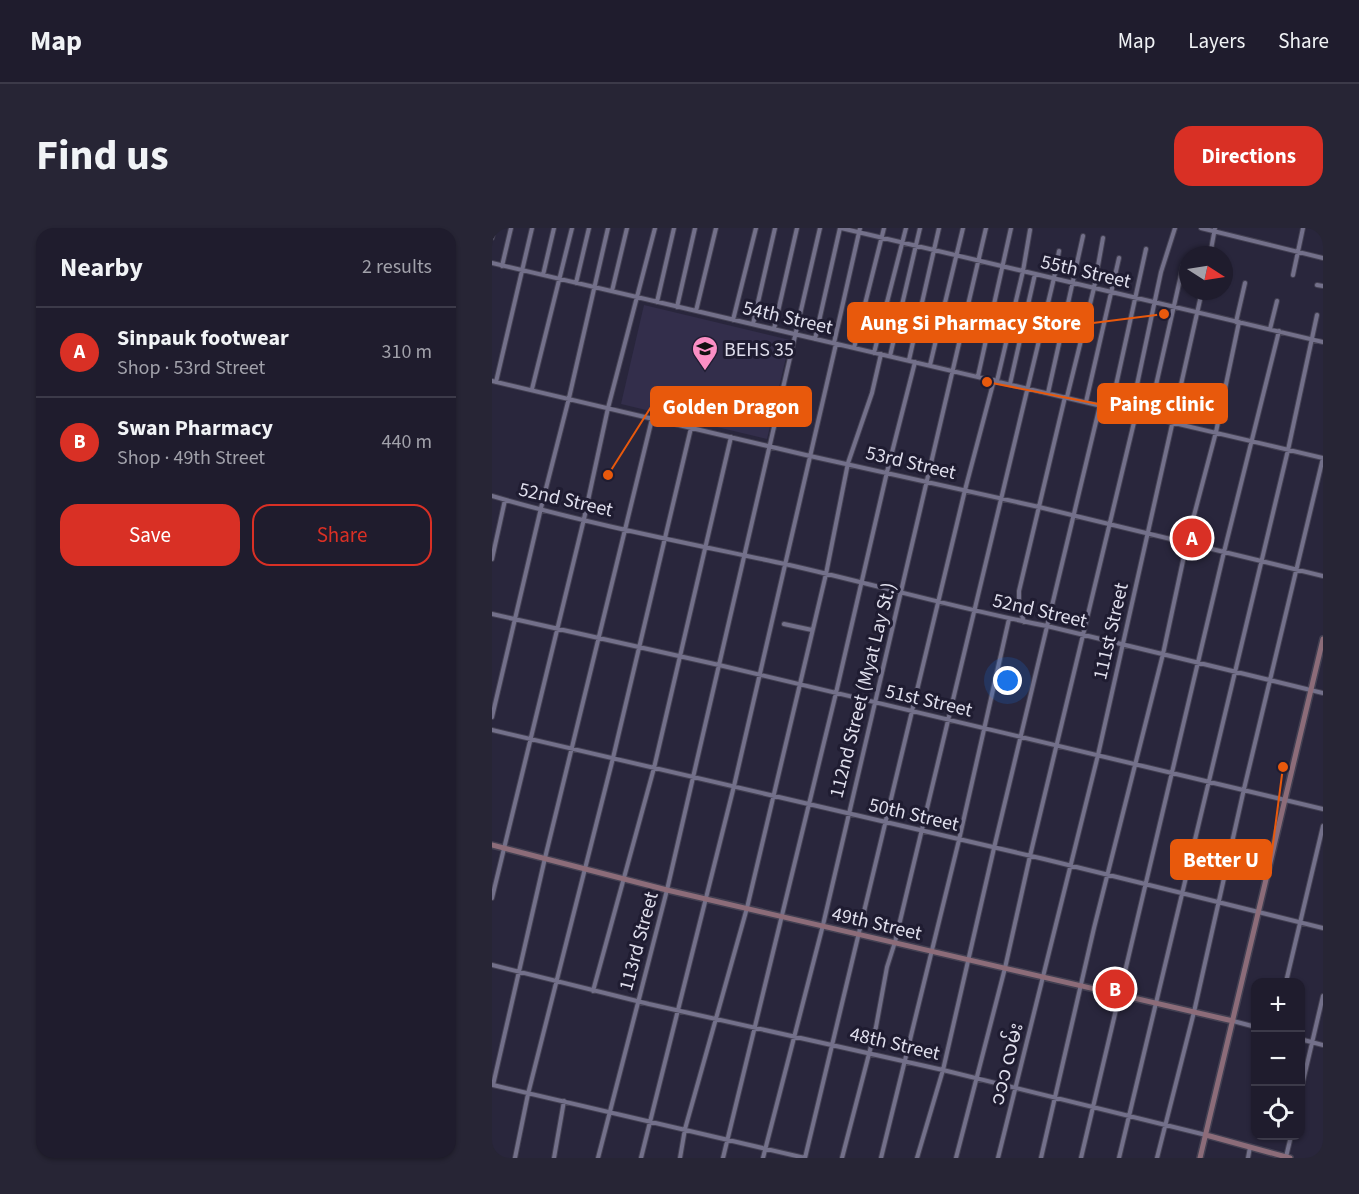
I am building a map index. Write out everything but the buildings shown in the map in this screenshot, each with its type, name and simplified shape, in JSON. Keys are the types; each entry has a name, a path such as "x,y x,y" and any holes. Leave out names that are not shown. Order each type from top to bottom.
{"main road":[{"path":"1200,1158 1323,639"},
{"name":"49th Street","path":"492,845 668,890 1233,1021"},
{"name":"48th Street","path":"1206,1135 1288,1157"}],"street":[{"path":"492,238 494,228"},
{"path":"502,266 511,228"},
{"path":"494,381 532,228"},
{"path":"543,275 554,228"},
{"path":"532,389 572,228"},
{"path":"576,283 589,228"},
{"path":"492,717 608,228"},
{"path":"612,291 627,228"},
{"path":"492,898 584,519 608,408 655,228"},
{"path":"657,302 674,228"},
{"path":"677,307 695,228"},
{"path":"696,311 716,228"},
{"path":"734,320 756,228"},
{"path":"753,324 775,228"},
{"path":"774,329 797,228"},
{"name":"113rd Street","path":"598,1158 668,890 820,228"},
{"path":"815,339 841,228"},
{"name":"55th Street","path":"841,228 860,230 979,261 1323,342"},
{"path":"854,348 884,228"},
{"path":"874,353 906,228"},
{"path":"890,356 920,228"},
{"path":"909,360 939,228"},
{"path":"930,365 963,228"},
{"name":"112nd Street (Myat Lay St.)","path":"763,1158 823,925 847,813 986,228"},
{"path":"978,376 1011,229 1005,228"},
{"path":"956,1158 1005,968 1134,413 1161,272 1175,228"},
{"path":"1201,228 1323,258"},
{"path":"1293,275 1303,228"},
{"path":"641,1158 734,786 860,230"},
{"path":"652,419 492,1085 805,1158 965,490 996,381 1023,271 1030,230"},
{"path":"1212,246 1215,230"},
{"path":"1048,393 1083,236"},
{"path":"1024,622 1019,606 1019,591 1094,288 1103,238"},
{"path":"1111,408 1146,249"},
{"path":"842,1158 876,1026 887,967 922,832 1059,251"},
{"path":"1086,402 1119,258"},
{"name":"54th Street","path":"492,263 1323,458"},
{"path":"1010,384 1035,274"},
{"path":"1041,1158 1187,542 1216,432 1245,283"},
{"path":"1317,285 1323,286"},
{"path":"1149,416 1179,286"},
{"name":"111st Street","path":"1044,978 1098,755 1200,300"},
{"path":"1270,329 1277,301"},
{"path":"1119,1158 1288,450 1317,315"},
{"path":"1081,1158 1144,884 1278,331"},
{"path":"680,1158 685,1129 747,908 826,574 848,463 872,393 882,354"},
{"path":"723,1158 915,362"},
{"name":"53rd Street","path":"494,381 810,456 1002,498 1323,576"},
{"path":"917,1158 943,1070 1100,405"},
{"path":"515,1158 528,1094 613,758 691,428"},
{"path":"593,991 654,768 731,437"},
{"path":"1157,1158 1194,1012 1244,789 1323,458"},
{"name":"52nd Street","path":"492,496 704,548 786,564 901,591 1009,619 1047,626 1323,693"},
{"path":"492,560 506,500"},
{"name":"51st Street","path":"492,614 719,665 1323,809"},
{"path":"881,1158 959,840 1009,619"},
{"path":"784,624 812,630"},
{"name":"50th Street","path":"492,730 1182,892 1323,928"},
{"path":"1287,978 1323,825"},
{"name":"48th Street","path":"492,965 593,991 978,1078 1206,1135"},
{"name":"၁၁၁ လမ်း","path":"998,1158 1014,1087 1044,978"},
{"path":"1302,1086 1323,996"},
{"name":"49th Street","path":"1233,1021 1251,1026"},
{"path":"1305,1040 1323,1045"},
{"path":"554,1158 564,1101"},
{"path":"1288,1157 1290,1140"},
{"path":"1248,1158 1250,1148"}],"shaded area":[{"name":"BEHS 35","path":"644,305 790,340 767,439 621,404"}],"place":[{"name":"Aung Si Pharmacy Store","path":"1164,314"},
{"name":"BEHS 35","path":"705,372"},
{"name":"Paing clinic","path":"987,382"},
{"name":"Golden Dragon","path":"608,475"},
{"name":"Sinpauk footwear","path":"1192,538"},
{"name":"Better U","path":"1283,767"},
{"name":"Swan Pharmacy","path":"1115,989"}]}
